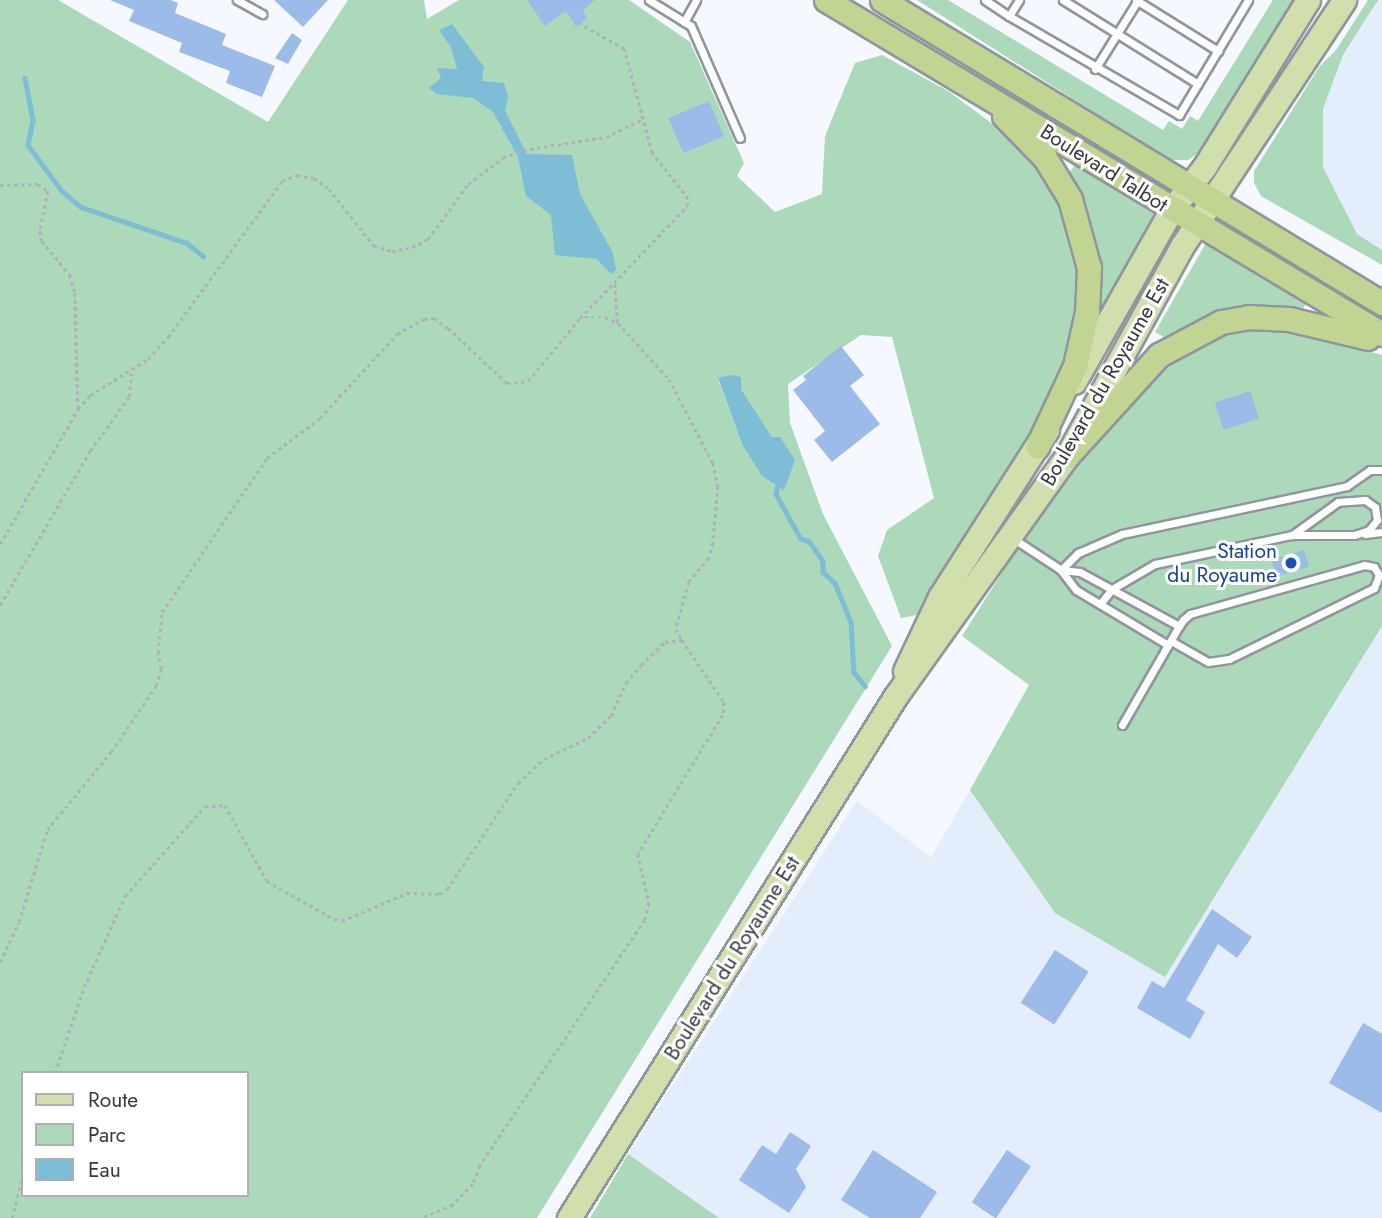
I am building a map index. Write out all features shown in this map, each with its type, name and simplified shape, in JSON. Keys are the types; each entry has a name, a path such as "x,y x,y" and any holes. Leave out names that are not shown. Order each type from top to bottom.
{"highway":[{"name":"Boulevard Talbot","path":"826,0 1172,209 1194,225 1382,334"},
{"name":"Boulevard Talbot","path":"889,2 1382,303"},
{"path":"949,73 1005,117 1045,158 1070,199 1090,268 1087,312 1075,366 1037,447"},
{"path":"1066,456 1159,355 1221,322 1248,317 1289,319 1341,328 1382,342"}],"main road":[{"name":"Boulevard du Royaume Est","path":"895,697 940,597 1037,447 1172,209 1308,0"},
{"name":"Boulevard du Royaume Est","path":"569,1218 895,697 1066,456 1194,225 1343,3"}],"lane":[{"path":"237,0 262,15"},
{"path":"649,0 691,26 740,138"},
{"path":"684,22 696,0"},
{"path":"985,0 1095,69 1179,115 1248,0"},
{"path":"1009,16 1019,0"},
{"path":"1063,0 1198,84"},
{"path":"1095,69 1137,0 1218,51"},
{"path":"1061,570 1078,554 1122,534 1347,486 1370,470 1382,470"},
{"path":"1292,535 1326,507 1351,499 1365,500 1375,507 1377,520 1369,530 1354,536"},
{"path":"1100,604 1112,589 1154,564 1292,535 1354,536 1382,532"},
{"path":"1011,537 1061,570 1076,590 1170,643 1208,662 1229,659 1374,588 1379,575 1374,567 1364,565 1206,606 1179,626 1170,643 1122,725"},
{"path":"1061,570 1080,572 1179,626"}],"path":[{"path":"0,962 19,922 47,830 111,752 156,686 161,669 158,653 162,612 268,458 320,418 384,347 410,325 434,318 507,383 519,383 537,373 580,318 687,206 688,199 652,153 624,49 580,24"},
{"path":"0,544 78,409 90,395 131,373 168,337 282,181 297,175 314,178 329,189 374,246 391,251 412,247 428,239 468,184 503,158 523,150 606,137 642,119"},
{"path":"0,185 38,184 48,191 40,231 42,241 70,275 75,293 78,409"},
{"path":"615,282 618,323"},
{"path":"422,1218 453,1205 473,1184 480,1166 645,920 649,903 638,854 723,715 724,702 676,629 689,582 709,558 713,543 718,486 713,463 669,379 618,323 605,317 580,318"},
{"path":"0,605 90,450 129,397 131,373"},
{"path":"56,1071 84,987 124,896 205,806 225,806 267,881 334,919 342,921 407,893 439,894 447,890 517,783 544,760 588,738 611,716 626,683 641,665 665,642 682,640"},
{"path":"12,1218 21,1182"}],"shaded area":[{"path":"1378,0 1382,0 1382,250 1357,234 1323,167 1323,109 1343,55"},
{"path":"1382,626 1382,1218 719,1218 628,1154 857,801 931,857 970,790 1055,913 1165,977"}],"green space":[{"path":"0,0 58,0 268,122 348,0 424,0 427,19 459,0 629,0 690,42 744,163 737,176 775,212 822,194 825,136 855,63 882,55 948,91 1017,142 1049,179 1069,213 1082,290 1069,352 1043,415 923,614 901,618 878,556 887,530 934,498 892,337 861,335 788,384 790,423 823,514 892,646 537,1218 0,1218","holes":["718,379 741,389 772,437 742,444"]},
{"path":"917,0 948,0 1163,130 1169,121 1182,129 1190,116 1198,121 1273,0 1294,0 1201,151 1188,160 1169,160"},
{"path":"1368,0 1378,0 1343,55 1323,109 1323,167 1357,234 1382,250 1382,265 1261,196 1254,183 1254,171 1319,67 1336,50"},
{"path":"1078,162 1168,217 1108,314 1096,307 1097,257 1091,226 1066,176"},
{"path":"1207,241 1307,302 1299,315 1167,339 1155,332"},
{"path":"1245,327 1294,330 1382,355 1382,626 1165,977 1055,913 970,790 1029,685 962,636 1055,489 1103,427 1158,368 1197,338"},
{"path":"628,1154 719,1218 590,1218"}],"water":[{"path":"452,24 484,67 482,81 504,83 508,97 505,111 527,154 572,155 580,194 613,253 616,270 611,274 597,259 555,255 551,215 526,196 518,157 493,112 473,98 437,94 429,88 441,78 437,68 457,69 451,47 439,30"},
{"path":"731,375 741,377 741,389 772,437 780,437 795,460 784,490 762,476 742,444 718,378"}],"building":[{"path":"110,0 171,0 178,3 175,13 226,34 222,45 275,66 262,97 226,83 230,71 179,52 182,43 129,21 134,10"},
{"path":"274,0 328,0 303,27"},
{"path":"527,0 595,0 583,10 587,18 576,27 566,11 545,26"},
{"path":"292,33 302,40 288,64 275,58"},
{"path":"709,101 724,136 683,153 668,118"},
{"path":"841,346 864,375 850,386 880,424 832,462 814,440 825,431 793,390 806,380 803,376"},
{"path":"1250,391 1259,419 1224,430 1215,402"},
{"path":"1304,550 1309,566 1276,576 1271,560"},
{"path":"1212,909 1252,937 1237,958 1218,944 1186,1000 1205,1012 1190,1039 1137,1008 1152,981 1164,988"},
{"path":"1055,950 1089,972 1054,1025 1021,1003"},
{"path":"1363,1023 1382,1034 1382,1113 1329,1083"},
{"path":"790,1132 811,1146 796,1169 806,1187 789,1213 739,1180 762,1145 776,1154"},
{"path":"873,1150 937,1192 920,1218 870,1218 841,1200"},
{"path":"1007,1150 1031,1166 996,1218 972,1202"}],"waterway":[{"path":"25,78 33,120 28,145 62,191 81,207 187,243 203,256"},
{"path":"778,485 776,494 801,539 809,541 823,561 823,572 835,583 851,622 854,672 865,686"}],"place":[{"name":"Station du Royaume","path":"1291,563"}]}
